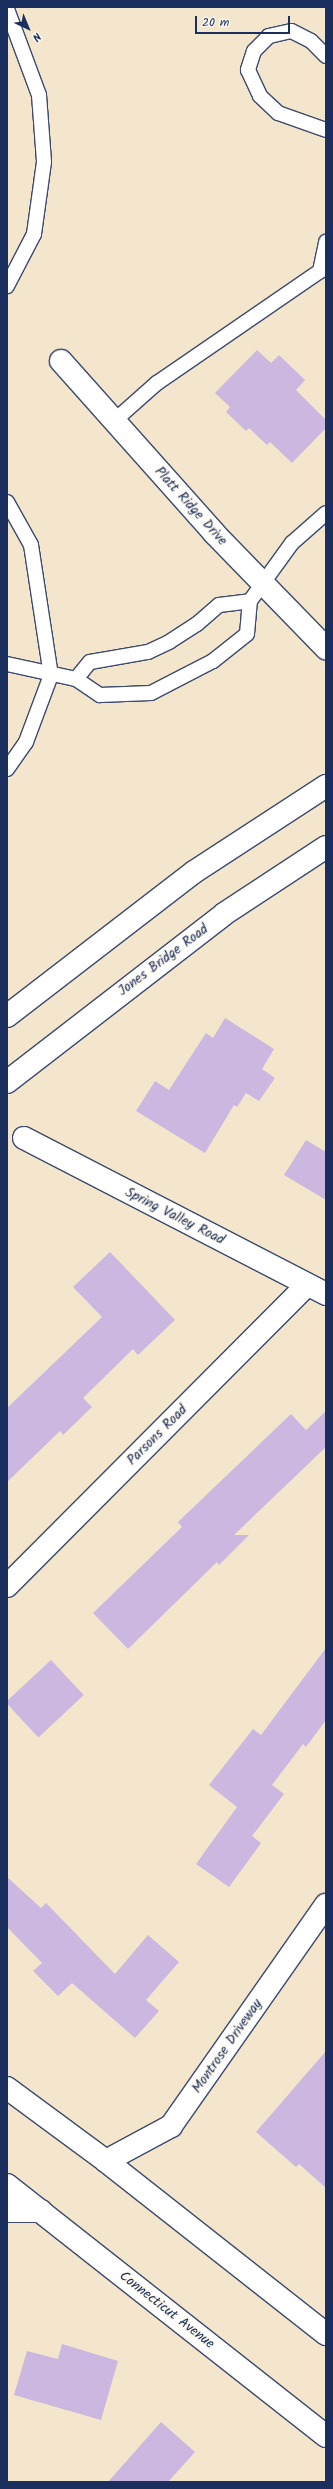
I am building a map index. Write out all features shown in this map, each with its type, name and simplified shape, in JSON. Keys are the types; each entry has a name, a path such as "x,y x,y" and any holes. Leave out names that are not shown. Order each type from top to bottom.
{"main road":[{"name":"Platt Ridge Drive","path":"61,361 214,533 326,648"},
{"path":"7,1016 194,872 326,786"},
{"name":"Jones Bridge Road","path":"7,1082 224,914 326,847"},
{"name":"Spring Valley Road","path":"24,1138 326,1294"},
{"name":"Parsons Road","path":"7,1586 307,1284"},
{"name":"Montrose Driveway","path":"106,2161 171,2126 326,1905"},
{"path":"7,2088 106,2161 326,2334"},
{"name":"Connecticut Avenue","path":"7,2185 326,2436"},
{"path":"7,2211 40,2211"}],"lane":[{"path":"7,9 39,95 44,162 34,234 7,286"},
{"path":"326,56 311,41 291,31 269,36 254,51 248,70 260,96 278,113 326,130"},
{"path":"114,421 157,383 323,269 326,242"},
{"path":"7,502 31,545 51,675 26,742 7,769"},
{"path":"7,664 51,675 76,679 100,696 151,693 212,661 247,634 250,601 265,584 292,543 326,513"},
{"path":"76,679 90,662 148,652 169,642 197,624 219,605 250,601"}],"building":[{"path":"257,350 271,363 279,355 305,380 296,390 326,420 326,428 292,463 270,442 267,445 249,428 246,431 226,412 230,407 215,393"},
{"path":"225,1018 274,1049 262,1069 275,1078 259,1101 246,1093 237,1107 234,1105 205,1153 136,1111 155,1081 169,1090 206,1033 213,1038"},
{"path":"306,1140 326,1152 326,1200 284,1175"},
{"path":"110,1252 175,1320 138,1355 133,1349 83,1398 92,1407 63,1435 60,1431 7,1482 7,1408 102,1317 73,1287"},
{"path":"326,1411 326,1447 234,1535 249,1535 219,1565 217,1562 128,1649 93,1613 182,1527 178,1522 291,1414 306,1430"},
{"path":"326,1648 326,1720 306,1747 303,1744 272,1785 284,1794 252,1836 261,1843 229,1887 196,1864 237,1807 209,1785 253,1729 261,1735"},
{"path":"51,1660 84,1695 38,1737 7,1704 7,1701"},
{"path":"7,1877 41,1908 46,1903 115,1974 148,1935 179,1962 146,2000 159,2011 135,2038 72,1983 58,1996 33,1971 42,1963 7,1927"},
{"path":"326,2051 326,2188 299,2164 296,2167 256,2132"},
{"path":"62,2344 118,2361 101,2420 14,2395 27,2351 58,2359"},
{"path":"161,2422 195,2452 168,2482 108,2482"}]}
